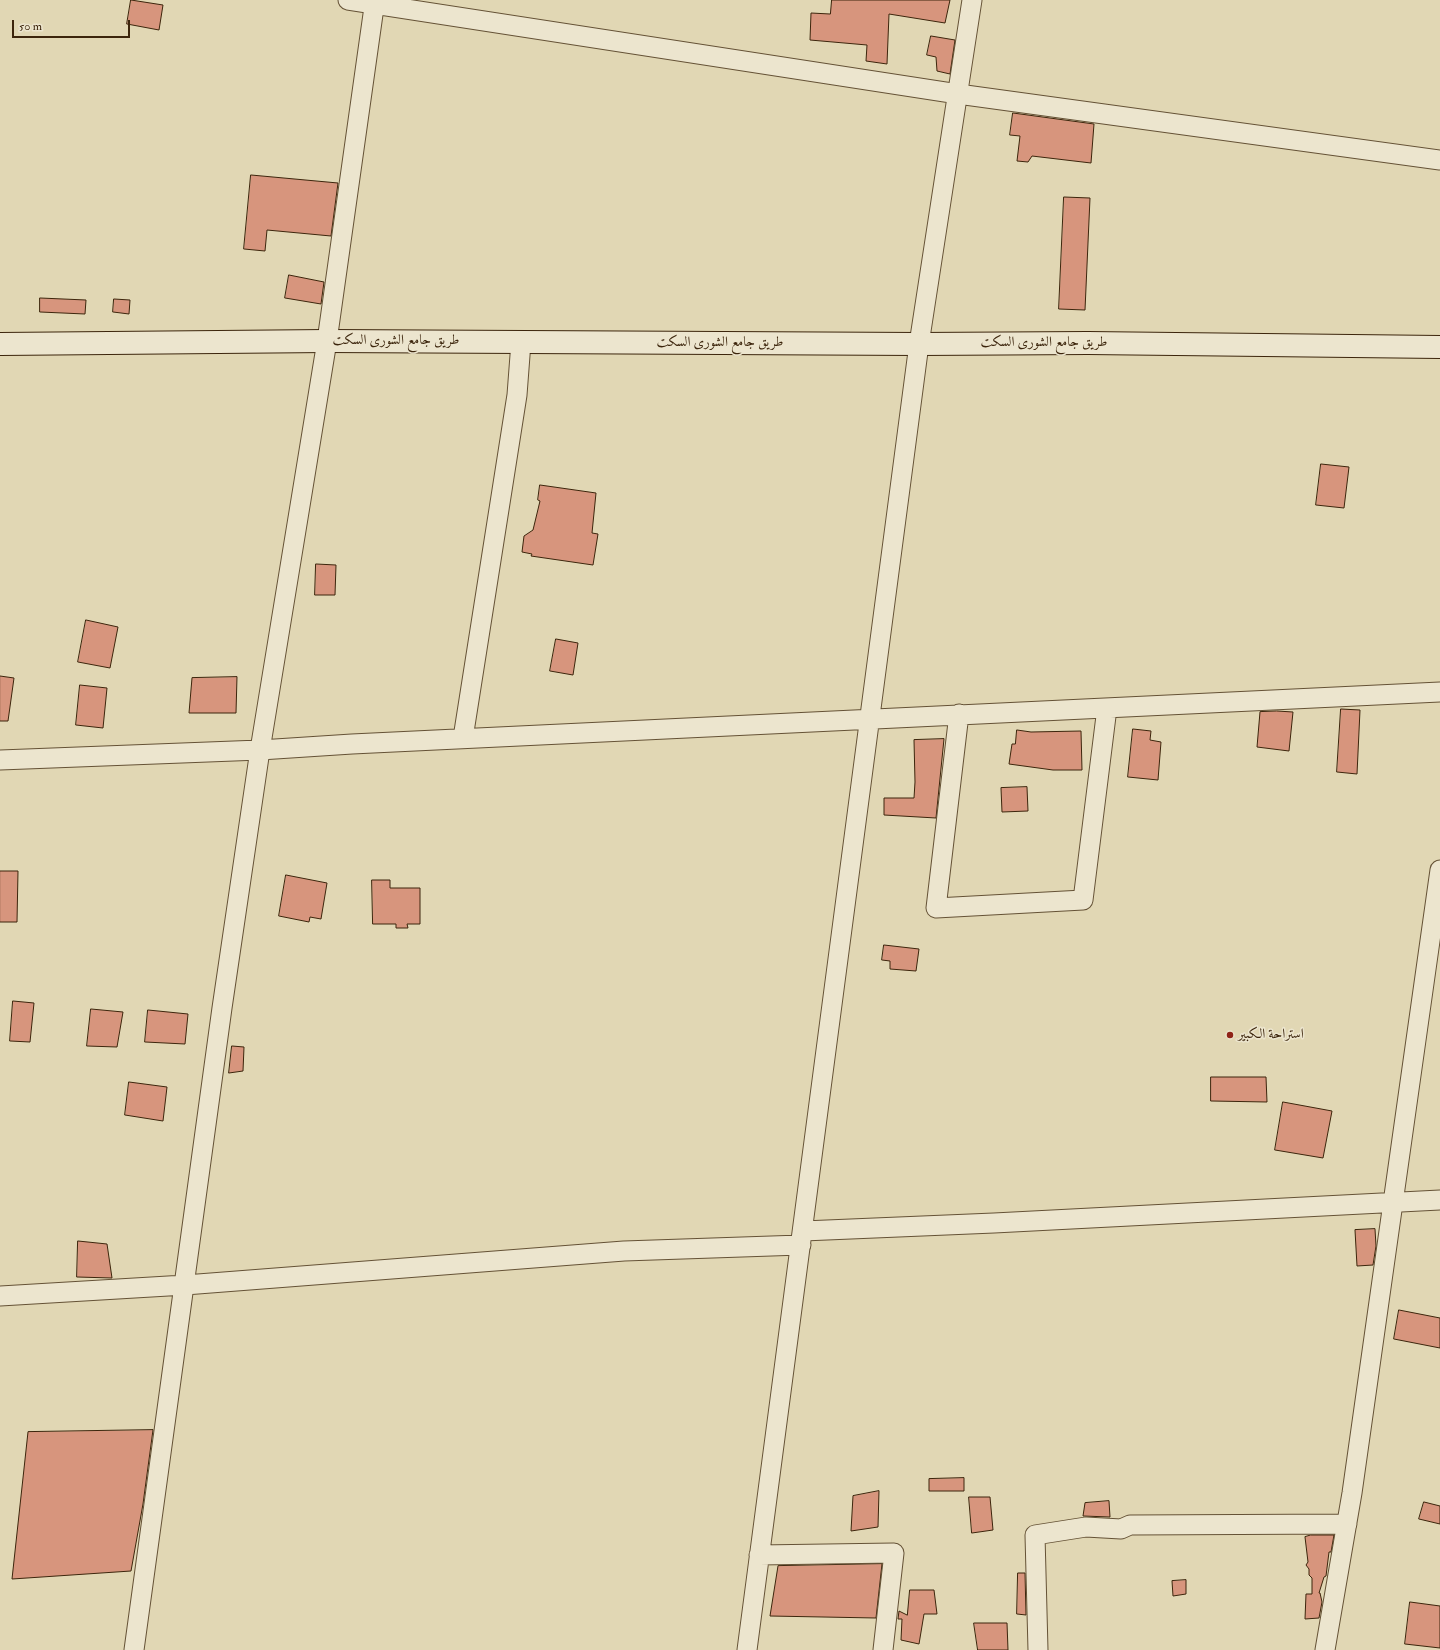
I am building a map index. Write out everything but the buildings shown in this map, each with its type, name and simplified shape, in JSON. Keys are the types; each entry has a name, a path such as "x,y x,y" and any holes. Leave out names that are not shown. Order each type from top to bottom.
{"main road":[{"name":"طريق جامع الشورى السكت","path":"0,344 327,341 919,344 1100,343 1440,347"}],"street":[{"path":"348,0 374,2 958,94 1440,160"},
{"path":"747,1650 919,344 972,0"},
{"path":"134,1650 222,1008 260,750 327,341 374,2"},
{"path":"463,738 517,396 521,342"},
{"path":"0,760 260,750 463,738 1440,692"},
{"path":"959,714 936,908 1083,900 1107,708"},
{"path":"1325,1650 1347,1524 1440,870"},
{"path":"0,1296 185,1285 994,1223 1440,1200"},
{"path":"1038,1650 1035,1535 1086,1527 1121,1529 1130,1525 1347,1524"},
{"path":"759,1555 894,1552 883,1650"}],"place":[{"name":"استراحة الكبير","path":"1230,1035"}]}
